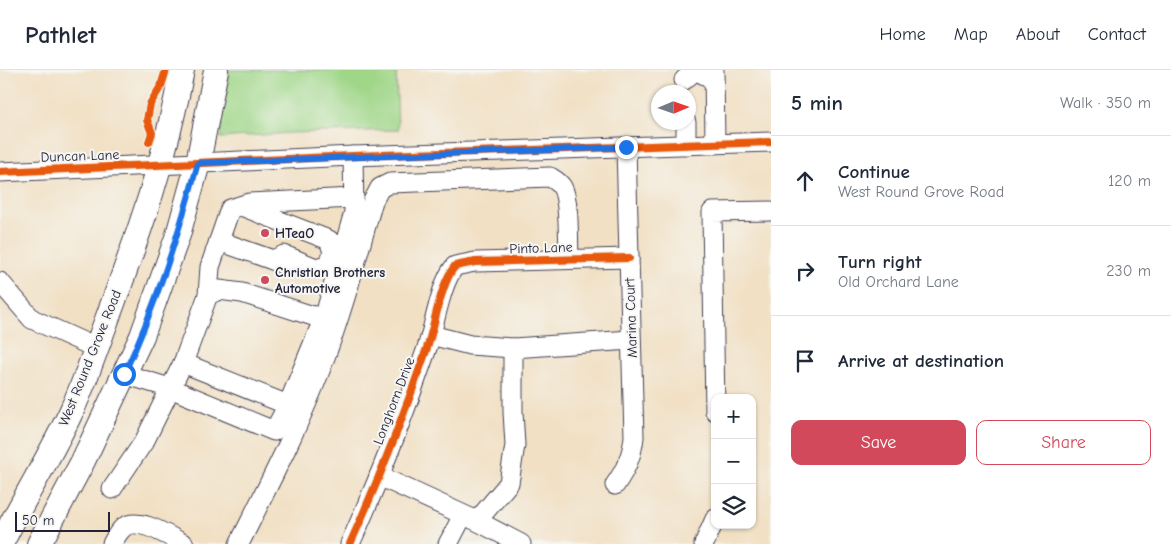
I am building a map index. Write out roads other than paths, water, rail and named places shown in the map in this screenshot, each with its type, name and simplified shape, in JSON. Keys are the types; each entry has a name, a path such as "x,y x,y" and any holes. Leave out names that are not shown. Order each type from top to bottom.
{"main road":[{"name":"West Round Grove Road","path":"1,544 72,410 96,348 153,192 168,136 182,70"},
{"path":"39,544 83,461 142,336 178,235 199,157 216,70"}],"street":[{"path":"684,81 691,74 697,72 709,77 714,76 715,144"},
{"path":"686,130 686,145"},
{"name":"Duncan Lane","path":"0,172 160,165 199,157 353,156 771,142"},
{"name":"Marina Court","path":"615,485 627,468 634,437 626,147"},
{"path":"124,374 170,388 274,431 288,405 325,315 354,212 353,156"},
{"path":"239,544 294,432 321,368 343,307 373,201 380,188 390,184 550,177 556,180 563,189 567,205 569,260"},
{"path":"112,489 144,440 183,362 208,295 210,267 230,209 249,203 354,198"},
{"path":"240,206 329,240 333,252 328,264 316,268 284,256 273,260"},
{"path":"715,394 712,212 771,211"},
{"path":"219,241 334,282"},
{"name":"Pinto Lane","path":"455,266 475,262 629,258"},
{"name":"Longhorn Drive","path":"350,544 375,489 407,406 447,280 455,266"},
{"path":"0,282 32,319 96,348"},
{"path":"208,295 218,290 242,293 313,316 325,315"},
{"path":"431,335 470,345 513,348 631,340"},
{"path":"448,544 470,518 509,483 515,445 513,348"},
{"path":"183,362 288,405"},
{"path":"379,476 521,544"},
{"path":"112,544 124,527 131,524 141,524 157,530 184,544"},
{"path":"704,544 711,528"}],"place":[{"name":"HTeaO","path":"265,233"},
{"name":"Christian Brothers Automotive","path":"265,280"}]}
